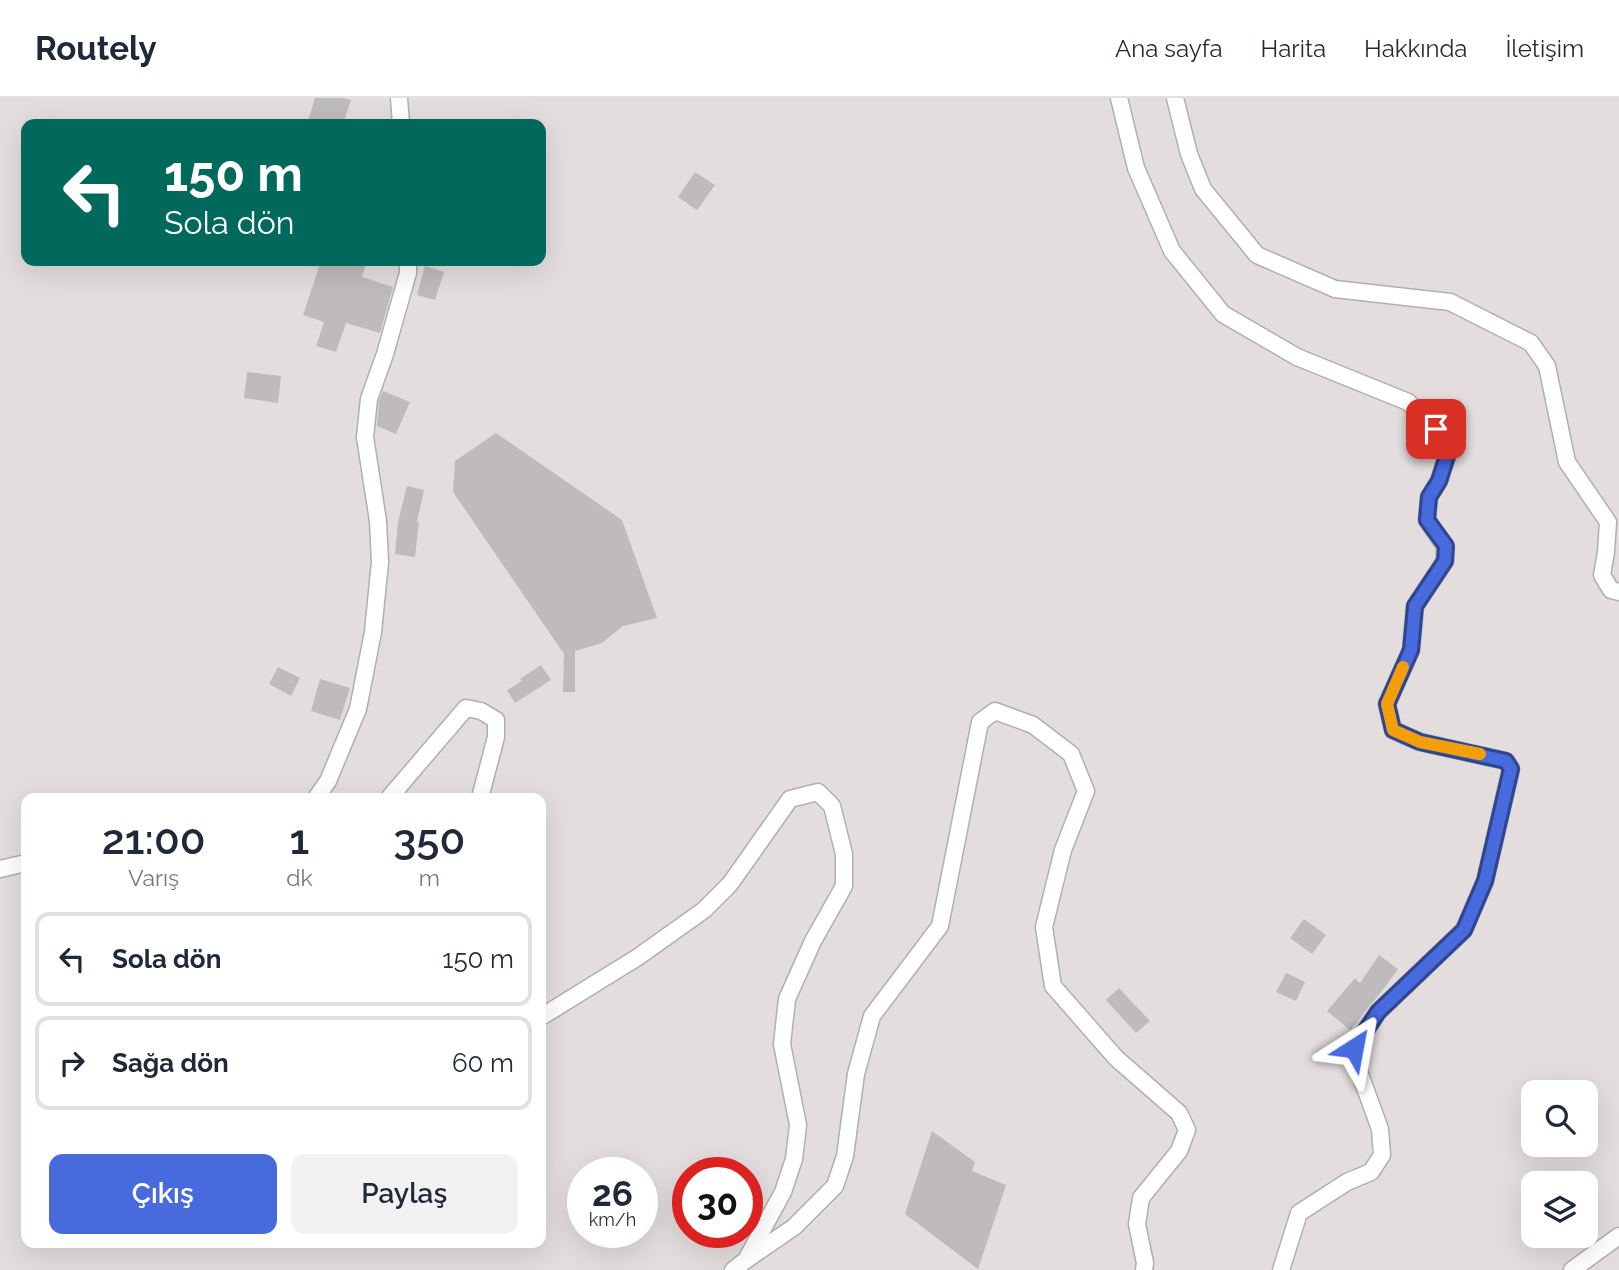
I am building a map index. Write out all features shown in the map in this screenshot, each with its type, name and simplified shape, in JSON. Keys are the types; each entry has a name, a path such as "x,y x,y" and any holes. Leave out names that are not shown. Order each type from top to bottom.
{"street":[{"path":"399,98 401,119"},
{"path":"1119,98 1136,168 1172,251 1223,314 1297,356 1408,402 1436,429 1447,456 1439,481 1429,497 1427,520 1446,546 1445,561 1415,606 1411,650 1387,704 1393,730 1420,742 1506,761 1511,769 1485,881 1464,930 1378,1012 1354,1048 1356,1063 1380,1129 1382,1155 1371,1172 1347,1182 1299,1213 1281,1270"},
{"path":"1175,98 1189,154 1203,189 1257,255 1335,289 1450,302 1531,343 1548,366 1567,462 1608,522 1602,575 1611,590 1619,592"},
{"path":"320,793 328,781 358,709 373,632 380,562 378,521 365,437 369,399 385,354 408,266"},
{"path":"393,793 466,708 481,711 496,720 496,737 481,793"},
{"path":"739,1265 794,1227 835,1186 845,1156 856,1074 872,1016 940,926 980,722 995,712 1033,725 1071,754 1086,791 1063,850 1044,927 1053,986 1116,1058 1178,1113 1186,1130 1179,1151 1141,1198 1137,1224 1144,1270"},
{"path":"546,1014 638,957 704,910 730,884 790,800 818,792 832,806 844,853 844,886 813,941 787,999 782,1044 798,1125 794,1159 783,1192 739,1265"},
{"path":"0,869 21,864"},
{"path":"1572,1270 1619,1237"}],"building":[{"path":"315,98 351,100 345,119 309,119"},
{"path":"695,172 715,185 697,210 678,197"},
{"path":"319,266 365,266 362,277 393,287 380,333 346,323 336,352 316,346 324,322 303,315"},
{"path":"425,266 444,272 435,300 417,295"},
{"path":"247,372 281,376 278,403 244,398"},
{"path":"383,391 410,402 396,434 377,426 379,401"},
{"path":"496,433 622,520 657,618 623,626 602,643 575,651 575,692 563,692 564,654 453,492 455,461"},
{"path":"407,486 424,490 417,522 415,557 395,554 398,522"},
{"path":"541,665 551,680 515,703 507,690"},
{"path":"278,667 300,678 291,696 269,684"},
{"path":"320,679 350,688 340,720 311,711"},
{"path":"1304,919 1326,935 1312,954 1290,938"},
{"path":"1379,955 1398,969 1350,1030 1327,1011 1355,978 1360,983"},
{"path":"1286,973 1305,982 1296,1001 1276,992"},
{"path":"1119,988 1150,1021 1136,1033 1106,1000"},
{"path":"932,1131 975,1162 972,1171 1006,1185 978,1269 905,1214"}],"slow traffic":[{"path":"1403,667 1387,704 1393,730 1420,742 1480,754"}],"route":[{"path":"1354,1048 1378,1012 1464,930 1485,881 1511,769 1506,761 1491,756 1420,742 1393,730 1387,704 1411,650 1415,606 1445,561 1446,546 1427,520 1429,497 1439,481 1447,456 1436,429"}]}
